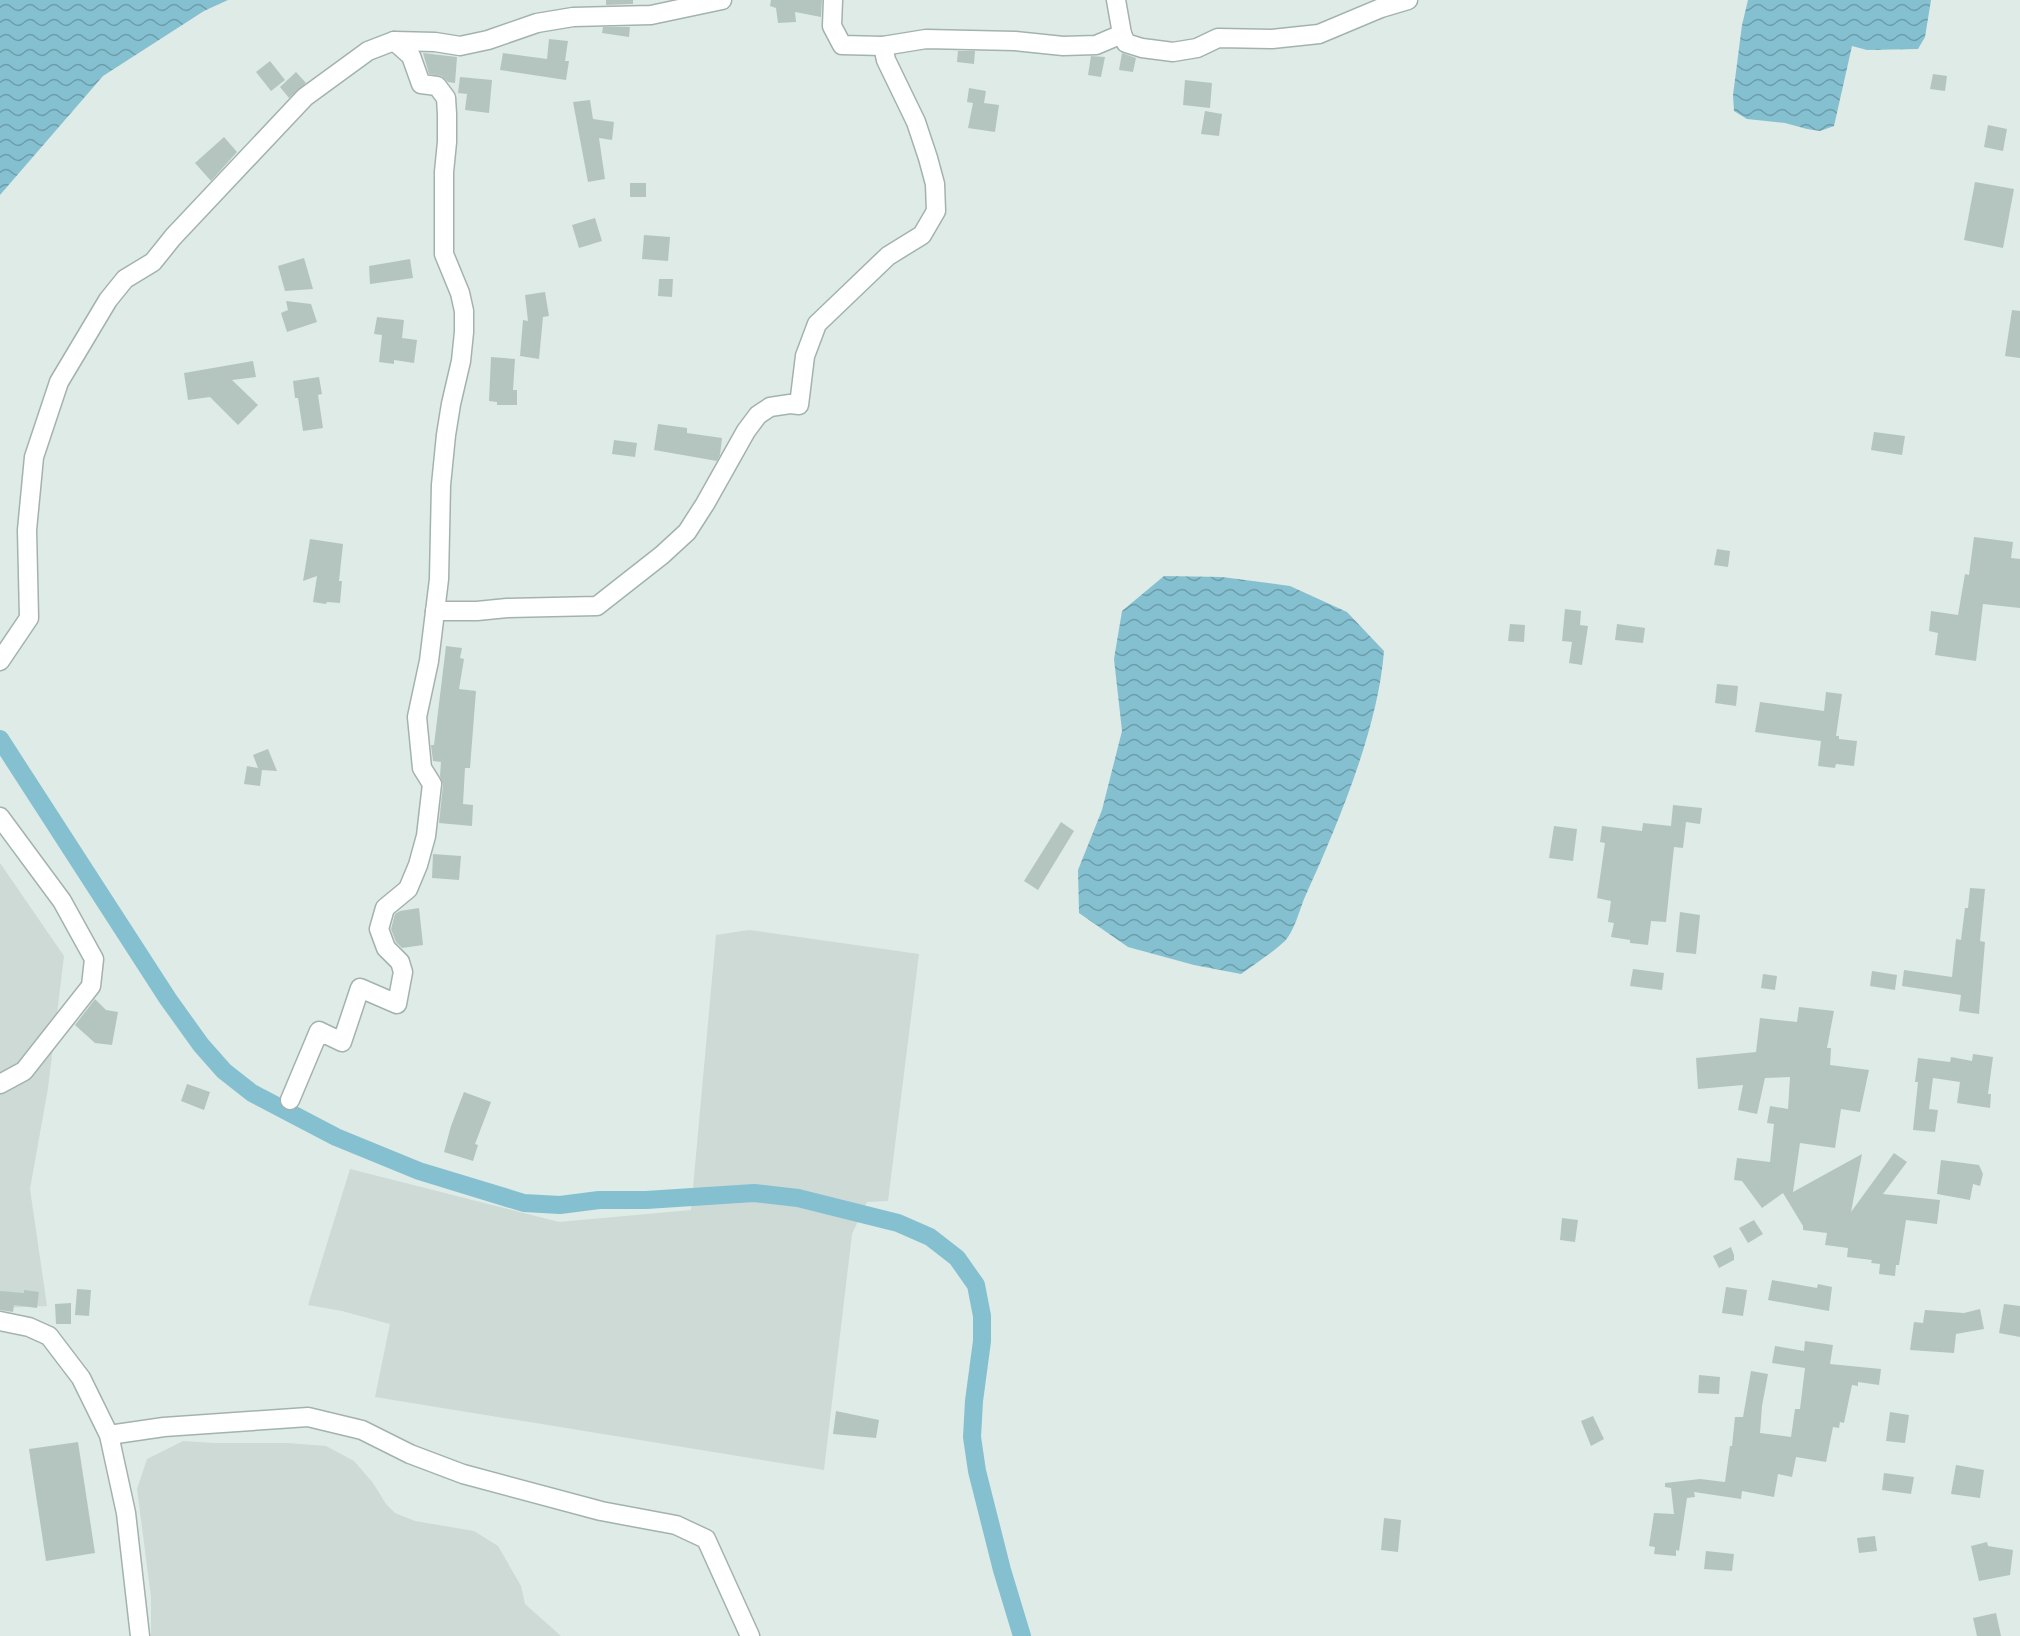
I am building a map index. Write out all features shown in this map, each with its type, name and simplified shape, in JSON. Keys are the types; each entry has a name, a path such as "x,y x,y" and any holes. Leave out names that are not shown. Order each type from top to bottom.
{"street":[{"path":"0,661 29,618 27,530 34,457 59,382 108,300 125,279 153,262 172,237 305,97 368,51 394,41 435,42 460,46 546,22 573,17 651,15 722,0"},
{"path":"833,0 832,26 842,45 883,46 926,39 1015,41 1063,46 1096,45 1122,34"},
{"path":"1116,0 1122,34 1126,43 1142,48 1173,52 1197,48 1218,38 1272,39 1319,34 1381,8 1408,0"},
{"path":"290,1100 319,1030 342,1042 360,988 398,1004 403,972 400,962 386,948 379,929 385,908 408,889 418,865 426,836 432,784 422,768 417,717 429,661 439,579 441,485 446,435 461,361 464,311 460,293 444,254 446,98 437,86 421,84 411,56 394,41"},
{"path":"435,611 597,606 662,555 687,532 715,488 746,431 758,415 770,407 799,405 805,356 817,324 888,255 922,235 936,211 935,184 928,158 916,122 886,60 883,46"},
{"path":"0,817 62,901 94,959 91,986 24,1071 0,1084"},
{"path":"0,1321 29,1327 49,1336 81,1378 109,1435 126,1513 140,1636"},
{"path":"109,1435 164,1426 308,1417 362,1430 410,1454 463,1474 601,1511 676,1525 706,1539 750,1636"}],"shaded area":[{"path":"0,863 64,956 48,1088 30,1189 47,1306 0,1308"},
{"path":"749,930 919,954 888,1201 867,1202 852,1234 824,1470 375,1397 390,1324 342,1311 308,1305 350,1169 559,1222 691,1210 716,935"},
{"path":"183,1441 326,1446 354,1461 395,1513 415,1521 474,1531 498,1546 521,1586 525,1604 561,1636 151,1636 151,1597 137,1489 147,1459"}],"water":[{"path":"0,0 228,0 204,11 103,76 0,195"},
{"path":"1748,0 1931,0 1925,37 1918,49 1867,50 1852,46 1834,126 1820,131 1785,123 1747,119 1734,111 1733,95 1742,25"},
{"path":"1164,576 1222,577 1290,586 1347,612 1384,651 1374,713 1365,745 1330,841 1294,927 1285,941 1241,974 1194,965 1128,947 1079,913 1078,870 1102,810 1122,731 1114,659 1122,611"}],"building":[{"path":"606,0 633,0 633,4 606,5"},
{"path":"771,0 822,0 821,17 795,12 796,22 778,23 776,8 770,6"},
{"path":"603,27 630,27 629,37 602,33"},
{"path":"549,39 568,41 565,61 569,61 566,80 500,70 503,53 547,59"},
{"path":"958,51 975,51 974,64 957,62"},
{"path":"423,53 457,57 455,83 448,82 442,76 429,74"},
{"path":"1122,53 1136,58 1133,72 1119,70"},
{"path":"1091,56 1105,57 1101,77 1088,75"},
{"path":"270,61 285,80 271,91 256,72"},
{"path":"296,72 306,83 289,98 280,87"},
{"path":"1933,74 1947,76 1945,91 1930,89"},
{"path":"460,77 492,80 489,113 465,110 467,94 458,93"},
{"path":"1185,80 1212,83 1210,108 1183,105"},
{"path":"969,88 986,91 984,103 999,105 995,132 968,128 973,103 967,102"},
{"path":"590,100 593,119 614,122 612,140 599,138 605,179 588,182 573,102"},
{"path":"1205,111 1222,114 1219,136 1201,134"},
{"path":"1988,125 2007,129 2003,151 1984,147"},
{"path":"224,137 237,152 211,181 195,163"},
{"path":"1975,182 2014,189 2003,248 1964,240"},
{"path":"630,183 646,183 646,197 630,197"},
{"path":"595,218 602,241 579,248 572,225"},
{"path":"644,235 670,237 668,261 642,259"},
{"path":"304,258 313,289 285,291 278,266"},
{"path":"410,259 413,278 370,284 369,266"},
{"path":"659,279 673,279 672,297 658,296"},
{"path":"545,292 549,316 543,317 539,359 520,356 523,320 528,321 525,295"},
{"path":"286,301 311,304 317,322 287,332 281,313 288,310"},
{"path":"2012,310 2020,311 2020,358 2005,356"},
{"path":"377,317 404,320 402,338 417,340 414,363 394,360 394,364 379,362 382,335 374,334"},
{"path":"491,357 515,359 513,390 517,390 517,405 497,405 497,402 489,401"},
{"path":"253,361 256,377 232,380 258,405 238,425 210,397 188,400 184,373"},
{"path":"319,377 322,394 318,395 323,428 303,431 293,381"},
{"path":"658,424 687,428 687,433 722,438 717,461 654,450"},
{"path":"1874,432 1905,436 1902,455 1871,450"},
{"path":"614,440 637,443 635,457 612,454"},
{"path":"1974,537 2013,542 2011,558 2020,559 2020,608 1983,604 1976,661 1935,655 1938,633 1929,631 1931,611 1958,615 1965,574 1969,575"},
{"path":"310,539 343,544 339,581 342,581 340,603 313,602 317,576 303,581"},
{"path":"1717,549 1730,551 1728,567 1714,565"},
{"path":"1565,609 1581,611 1580,625 1588,626 1582,665 1569,663 1572,642 1562,641"},
{"path":"1510,624 1525,625 1524,642 1508,641"},
{"path":"1617,624 1645,628 1643,643 1615,640"},
{"path":"446,646 462,648 460,658 464,659 459,689 476,691 470,768 465,768 463,804 473,805 472,826 439,823 443,785 440,776 441,762 433,761 431,745 434,745"},
{"path":"1717,684 1738,686 1736,706 1715,703"},
{"path":"1826,692 1842,694 1836,736 1839,736 1839,739 1857,741 1854,766 1836,764 1835,768 1818,766 1821,741 1755,732 1760,702 1824,711"},
{"path":"268,749 277,771 262,770 260,786 244,784 247,766 258,768 253,755"},
{"path":"1673,805 1702,808 1700,824 1686,822 1683,848 1674,847 1666,922 1651,921 1648,945 1630,943 1630,940 1611,937 1614,923 1608,922 1611,901 1597,898 1605,843 1600,842 1602,826 1642,831 1643,823 1671,826"},
{"path":"1061,822 1074,831 1038,890 1024,881"},
{"path":"1554,826 1577,829 1573,861 1549,858"},
{"path":"433,854 461,856 459,880 432,878"},
{"path":"1970,888 1985,889 1980,941 1985,942 1979,1014 1959,1011 1961,995 1902,986 1904,970 1952,977 1956,939 1961,940"},
{"path":"419,908 423,945 402,948 396,942 391,929 395,914"},
{"path":"1680,912 1700,915 1696,954 1676,952"},
{"path":"1633,969 1664,973 1662,990 1630,986"},
{"path":"1872,971 1897,975 1895,990 1870,986"},
{"path":"1763,974 1777,976 1775,990 1761,988"},
{"path":"95,999 106,1010 118,1012 112,1045 95,1043 75,1025"},
{"path":"1799,1007 1834,1011 1827,1048 1831,1048 1830,1065 1869,1070 1860,1112 1841,1109 1835,1148 1800,1143 1793,1192 1862,1154 1851,1212 1894,1153 1907,1162 1883,1194 1940,1200 1937,1224 1906,1220 1899,1265 1896,1265 1895,1276 1879,1274 1880,1264 1871,1263 1872,1260 1847,1257 1848,1248 1825,1245 1827,1233 1803,1230 1803,1226 1783,1193 1762,1208 1742,1181 1734,1180 1737,1158 1770,1162 1774,1124 1767,1123 1770,1106 1788,1109 1790,1077 1765,1078 1757,1114 1738,1110 1743,1085 1698,1089 1696,1058 1756,1052 1760,1018 1797,1022"},
{"path":"1973,1054 1993,1057 1988,1094 1991,1094 1990,1108 1957,1103 1960,1082 1933,1078 1929,1109 1938,1110 1935,1132 1913,1130 1918,1058 1950,1062 1951,1057 1972,1061"},
{"path":"187,1084 210,1092 204,1110 181,1101"},
{"path":"464,1092 491,1102 475,1144 478,1145 473,1161 444,1152"},
{"path":"1941,1160 1979,1165 1983,1174 1980,1186 1973,1184 1970,1200 1937,1194"},
{"path":"1562,1218 1578,1220 1575,1242 1560,1240"},
{"path":"1754,1220 1763,1234 1748,1243 1739,1228"},
{"path":"1731,1247 1734,1260 1719,1268 1713,1256"},
{"path":"1772,1280 1817,1288 1818,1284 1832,1287 1829,1311 1768,1300"},
{"path":"1726,1287 1747,1290 1743,1316 1722,1313"},
{"path":"77,1289 91,1290 89,1316 75,1315"},
{"path":"24,1290 39,1292 37,1308 14,1305 13,1312 0,1310 0,1291 24,1293"},
{"path":"71,1303 71,1324 56,1324 55,1304"},
{"path":"2004,1304 2020,1306 2020,1337 1999,1333"},
{"path":"1980,1309 1984,1329 1956,1334 1954,1353 1910,1350 1914,1322 1923,1323 1925,1310 1964,1313"},
{"path":"1805,1341 1833,1345 1830,1364 1881,1369 1879,1385 1858,1382 1858,1386 1852,1385 1844,1423 1840,1422 1839,1428 1833,1427 1826,1462 1796,1457 1792,1477 1778,1474 1774,1497 1742,1491 1741,1499 1694,1492 1695,1497 1687,1498 1679,1551 1676,1550 1676,1556 1654,1554 1655,1547 1649,1546 1654,1513 1674,1514 1671,1488 1665,1487 1665,1483 1700,1479 1725,1482 1735,1417 1743,1417 1751,1371 1768,1374 1760,1433 1791,1437 1795,1409 1800,1409 1805,1368 1772,1363 1775,1346 1804,1351"},
{"path":"1699,1375 1720,1377 1719,1394 1698,1393"},
{"path":"836,1411 879,1420 876,1438 833,1434"},
{"path":"1890,1412 1909,1415 1905,1443 1886,1441"},
{"path":"1593,1416 1604,1439 1591,1446 1581,1421"},
{"path":"78,1442 95,1553 46,1561 29,1449"},
{"path":"1956,1465 1984,1470 1980,1498 1951,1494"},
{"path":"1884,1473 1914,1477 1911,1494 1882,1490"},
{"path":"1384,1518 1401,1520 1398,1552 1381,1550"},
{"path":"1875,1536 1877,1551 1859,1553 1857,1538"},
{"path":"1987,1542 1988,1546 2013,1550 2010,1575 1979,1581 1971,1546"},
{"path":"1706,1551 1734,1554 1732,1571 1704,1569"},
{"path":"1996,1613 2001,1636 1977,1636 1973,1618"}],"waterway":[{"path":"0,739 168,999 201,1045 224,1071 252,1093 336,1137 419,1171 524,1203 560,1205 599,1200 646,1200 754,1193 798,1198 898,1223 930,1237 957,1258 976,1285 982,1316 982,1341 972,1437 977,1471 1002,1570 1022,1636"}]}
